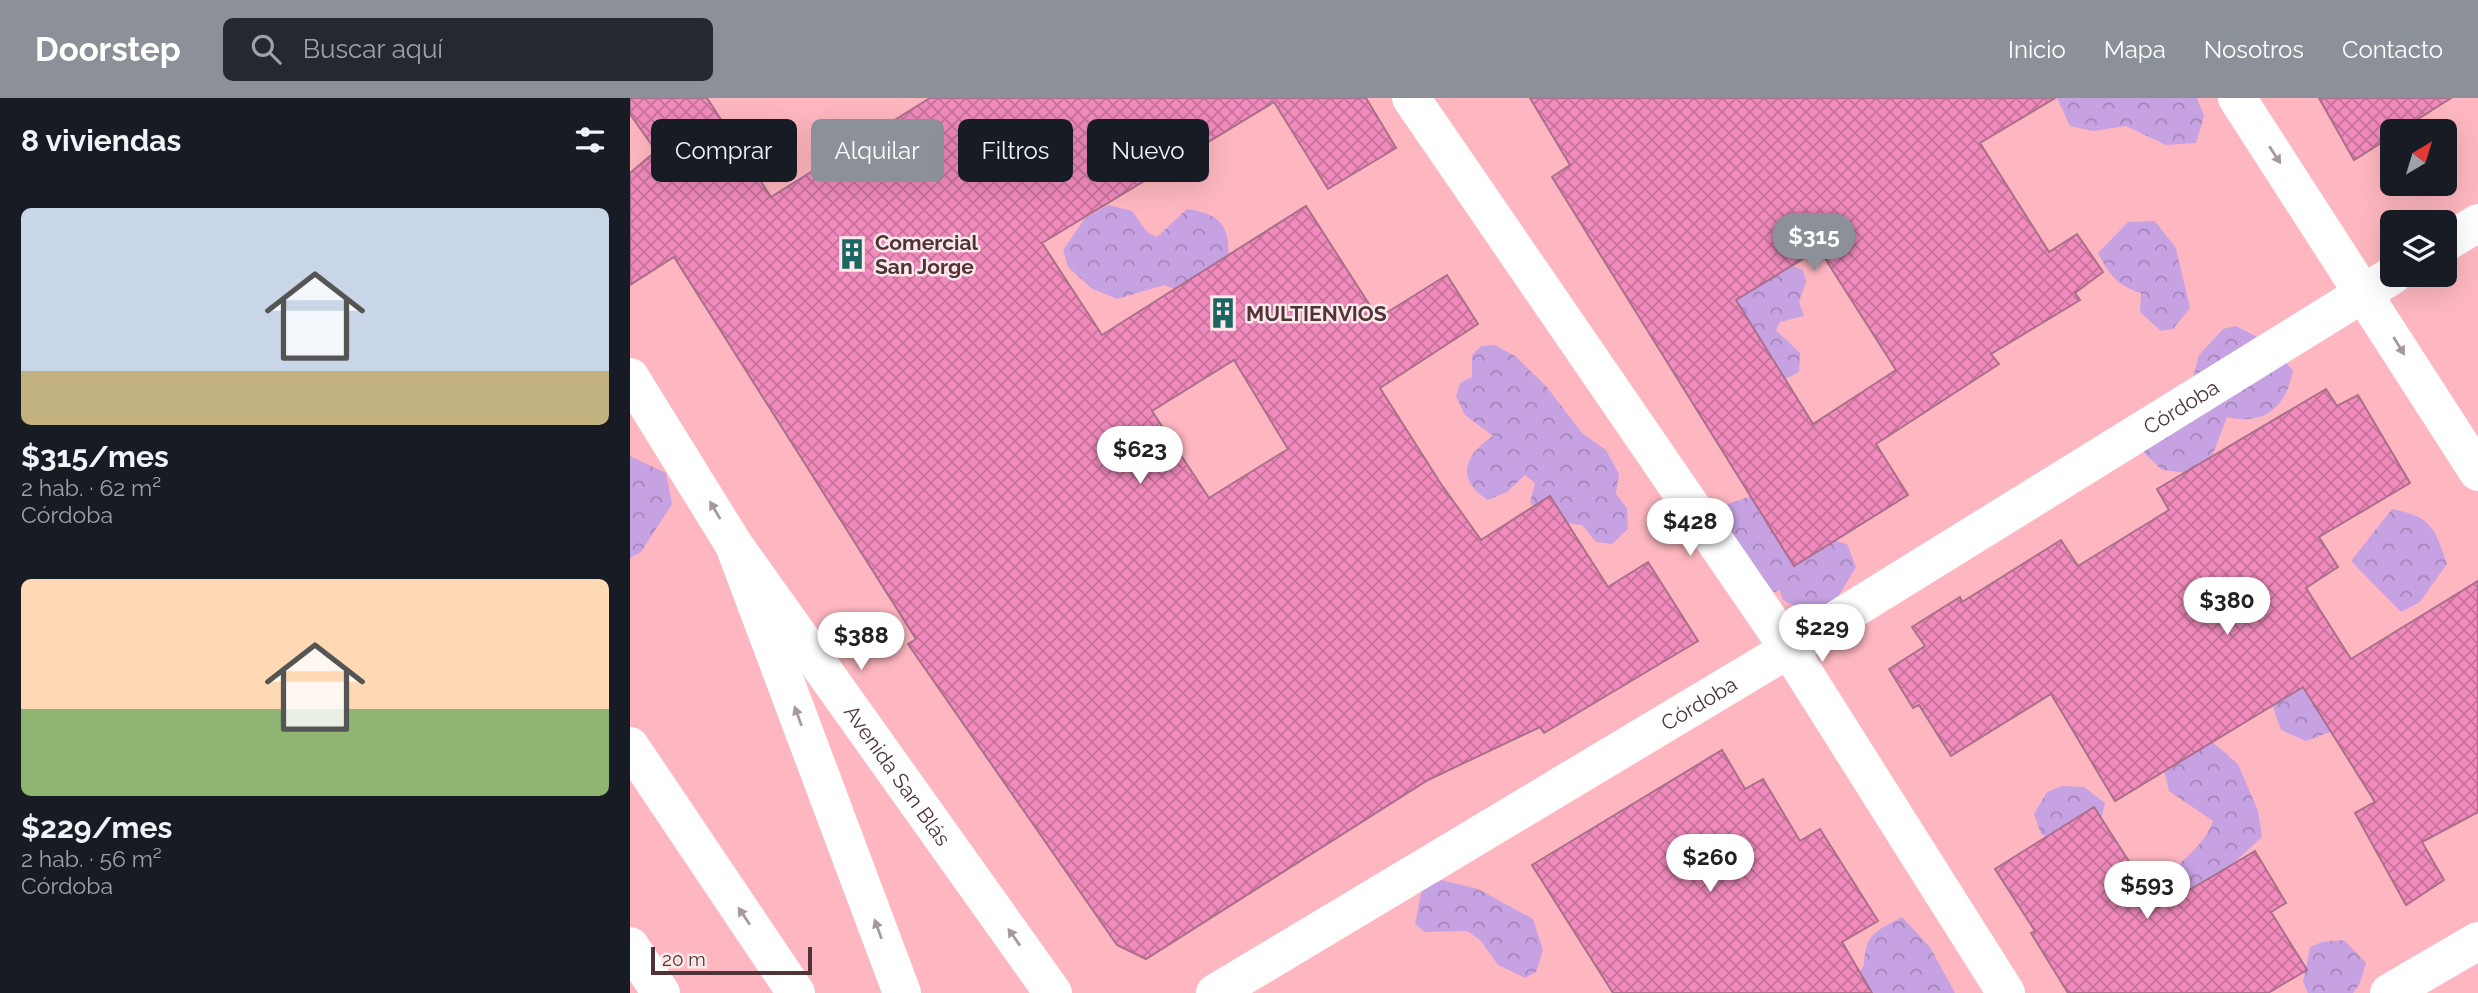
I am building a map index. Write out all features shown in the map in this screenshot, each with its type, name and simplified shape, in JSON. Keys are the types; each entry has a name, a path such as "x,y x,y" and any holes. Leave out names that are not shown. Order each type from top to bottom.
{"main road":[{"path":"1411,98 1789,649 2006,993"},
{"path":"2237,98 2379,283 2478,472"},
{"path":"2457,236 2478,223"},
{"name":"Córdoba","path":"1215,993 1789,649 2379,283"},
{"name":"Avenida San Blás","path":"630,377 734,545 1053,993"},
{"path":"734,545 902,993"},
{"path":"630,746 796,993"},
{"path":"2389,993 2478,941"},
{"path":"630,946 661,993"}],"green space":[{"path":"2057,98 2197,98 2204,116 2196,143 2166,145 2126,126 2093,131 2070,126"},
{"path":"1108,205 1132,211 1147,232 1157,237 1187,209 1210,215 1223,226 1226,233 1227,265 1189,294 1164,285 1117,299 1091,288 1068,267 1063,250 1085,218"},
{"path":"2155,221 2176,248 2190,308 2173,329 2161,331 2140,312 2141,293 2126,287 2115,278 2098,253 2128,222"},
{"path":"1777,260 1803,270 1806,282 1799,302 1804,316 1780,322 1776,330 1800,353 1799,372 1779,382 1762,342 1749,330 1726,317 1734,279"},
{"path":"2236,326 2269,343 2293,371 2285,395 2272,411 2263,416 2252,419 2227,417 2213,454 2188,473 2162,470 2141,450 2190,389 2199,355 2223,329"},
{"path":"1495,345 1515,356 1546,386 1582,433 1606,450 1619,474 1616,494 1627,508 1628,529 1612,544 1596,542 1582,525 1560,522 1542,513 1530,502 1535,483 1525,475 1507,492 1488,500 1471,484 1467,476 1470,459 1483,443 1493,436 1465,415 1456,396 1460,383 1472,377 1472,355 1481,346"},
{"path":"630,456 666,473 672,504 641,552 630,558"},
{"path":"1763,492 1821,537 1847,544 1856,567 1838,597 1811,614 1783,600 1780,590 1770,594 1706,539 1725,505"},
{"path":"2392,509 2416,516 2430,526 2447,564 2420,602 2401,612 2351,561"},
{"path":"2296,676 2333,731 2306,741 2281,730 2273,707 2293,687"},
{"path":"2203,734 2238,764 2258,811 2262,837 2214,881 2166,905 2161,893 2167,881 2203,840 2213,821 2169,791 2162,762"},
{"path":"2062,786 2084,787 2105,803 2100,825 2062,845 2041,834 2034,814 2047,792"},
{"path":"1442,880 1478,889 1533,919 1543,950 1536,972 1525,978 1498,965 1480,940 1467,931 1425,932 1415,924 1422,889"},
{"path":"1902,917 1930,947 1955,993 1841,993 1864,966 1869,940 1873,935"},
{"path":"2344,940 2366,963 2360,983 2353,993 2308,993 2303,982 2310,947 2322,942"}],"building":[{"path":"630,98 707,98 721,119 651,119 651,144 630,114"},
{"path":"930,98 1366,98 1396,148 1328,189 1274,102 1209,142 1209,119 1087,119 1087,182 1142,182 1042,243 1102,335 1306,206 1378,318 1447,275 1478,324 1380,388 1441,484 1481,540 1550,496 1608,587 1648,562 1698,641 1544,733 1540,727 1428,780 1146,959 1117,945 908,644 916,639 674,257 630,285 630,173 651,155 651,182 761,182 771,197 811,172 811,182 944,182 944,119 896,119","holes":["1234,360 1288,449 1209,498 1152,411"]},
{"path":"1530,98 2055,98 1980,143 2049,252 2077,234 2103,272 2075,293 2080,300 1991,354 1999,364 1876,444 1908,495 1794,566 1552,177 1570,165","holes":["1819,249 1896,370 1813,424 1736,300"]},
{"path":"2319,98 2451,98 2418,119 2380,119 2380,144 2354,160"},
{"path":"2326,389 2337,406 2358,395 2410,483 2319,537 2338,567 2306,588 2351,659 2478,581 2478,812 2422,842 2444,880 2406,905 2355,813 2375,802 2303,687 2115,801 2051,694 1951,756 1919,705 1913,708 1889,669 1925,646 1912,627 1960,597 1962,602 2061,540 2078,566 2169,510 2157,489"},
{"path":"1722,750 1745,789 1763,779 1800,841 1820,829 1878,921 1842,942 1872,993 1613,993 1532,865"},
{"path":"2094,807 2159,908 2255,851 2286,903 2271,912 2307,970 2268,993 2068,993 2031,933 2035,931 1995,869"}],"place":[{"name":"Comercial San Jorge","path":"852,254"},
{"name":"MULTIENVIOS","path":"1223,313"}]}
